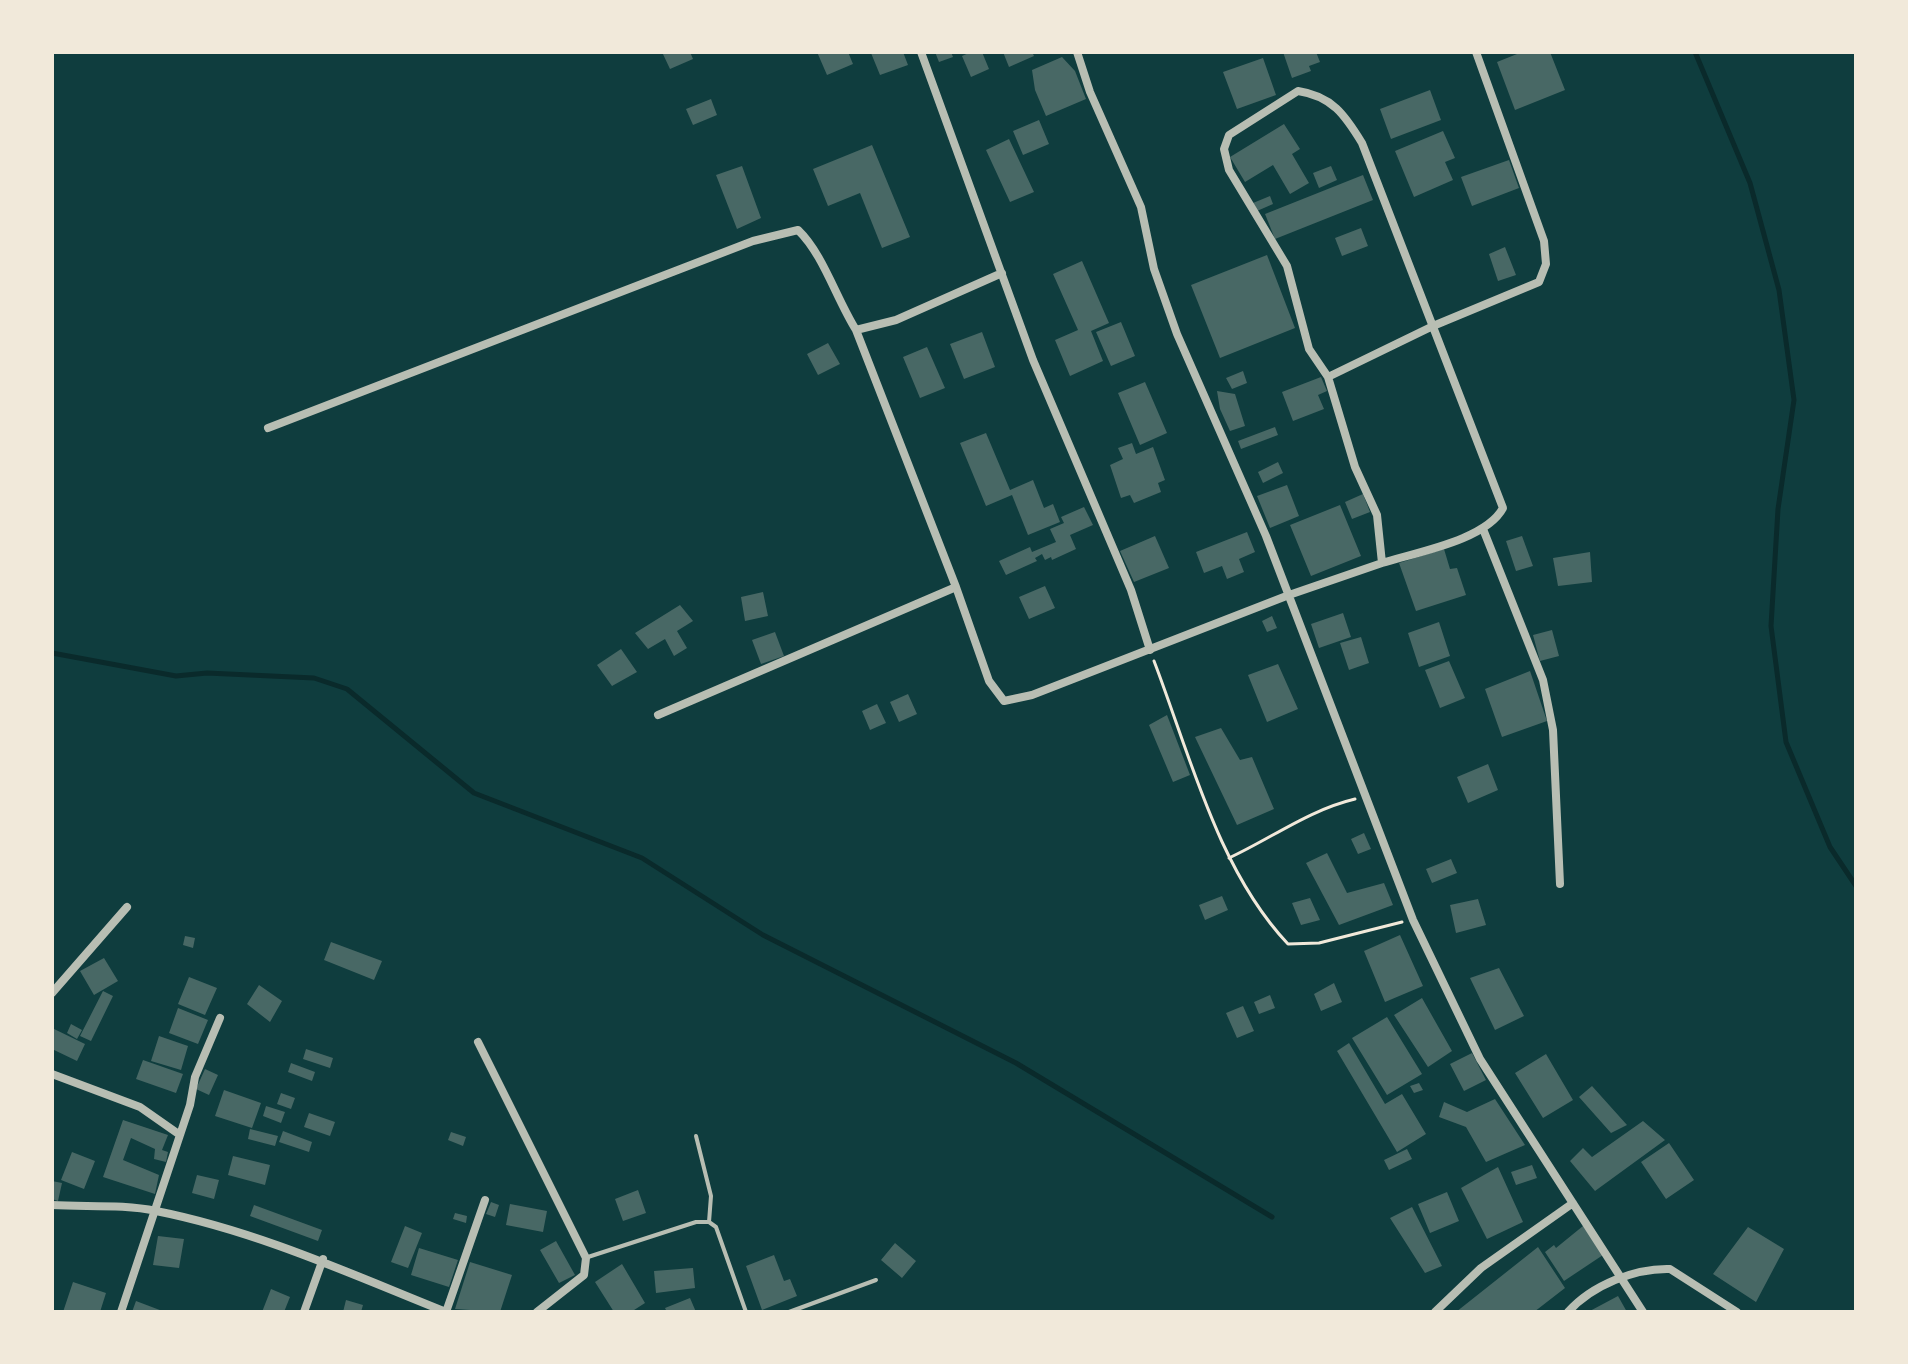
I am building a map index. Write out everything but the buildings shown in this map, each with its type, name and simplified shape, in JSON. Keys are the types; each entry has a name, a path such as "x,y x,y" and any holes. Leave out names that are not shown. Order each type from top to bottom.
{"street":[{"path":"921,52 1033,360 1131,590 1150,650"},
{"path":"1077,52 1090,92 1141,207 1154,269 1177,334 1289,595 1413,920 1480,1059 1643,1312"},
{"path":"1328,377 1433,326 1539,282 1546,264 1544,241 1476,52"},
{"path":"268,428 753,241 798,230 815,245 835,297 856,330 956,587 989,681 1004,701 1032,695 1289,595 1483,529 1495,522 1503,508 1362,143 1342,111 1318,94 1298,91 1229,135 1224,149 1229,170 1287,266 1309,349 1328,377 1355,467 1377,515 1382,563"},
{"path":"856,330 896,320 1002,273"},
{"path":"1483,529 1543,680 1553,730 1560,884"},
{"path":"658,715 956,587"},
{"path":"52,993 127,907"},
{"path":"121,1312 180,1135 195,1077 220,1018"},
{"path":"478,1042 586,1258 584,1275 537,1312"},
{"path":"52,1074 140,1107 180,1135"},
{"path":"52,1205 153,1210 323,1259 446,1312 485,1200"},
{"path":"1435,1312 1481,1268 1573,1203"},
{"path":"304,1312 323,1259"},
{"path":"1568,1312 1621,1276 1670,1269 1737,1312"}],"lane":[{"path":"696,1136 711,1196 709,1222"},
{"path":"586,1258 696,1222 709,1222 716,1227 746,1312"},
{"path":"789,1312 876,1280"}],"path":[{"path":"1150,650 1229,858 1257,906 1288,944 1319,943 1413,920"},
{"path":"1229,858 1265,841 1292,822 1334,804 1367,796"}],"waterway":[{"path":"1695,52 1750,183 1779,290 1794,400 1778,509 1771,626 1786,742 1830,847 1856,886"},
{"path":"52,653 176,676 207,673 314,678 347,689 474,793 642,858 763,935 1016,1063 1272,1217"}]}
